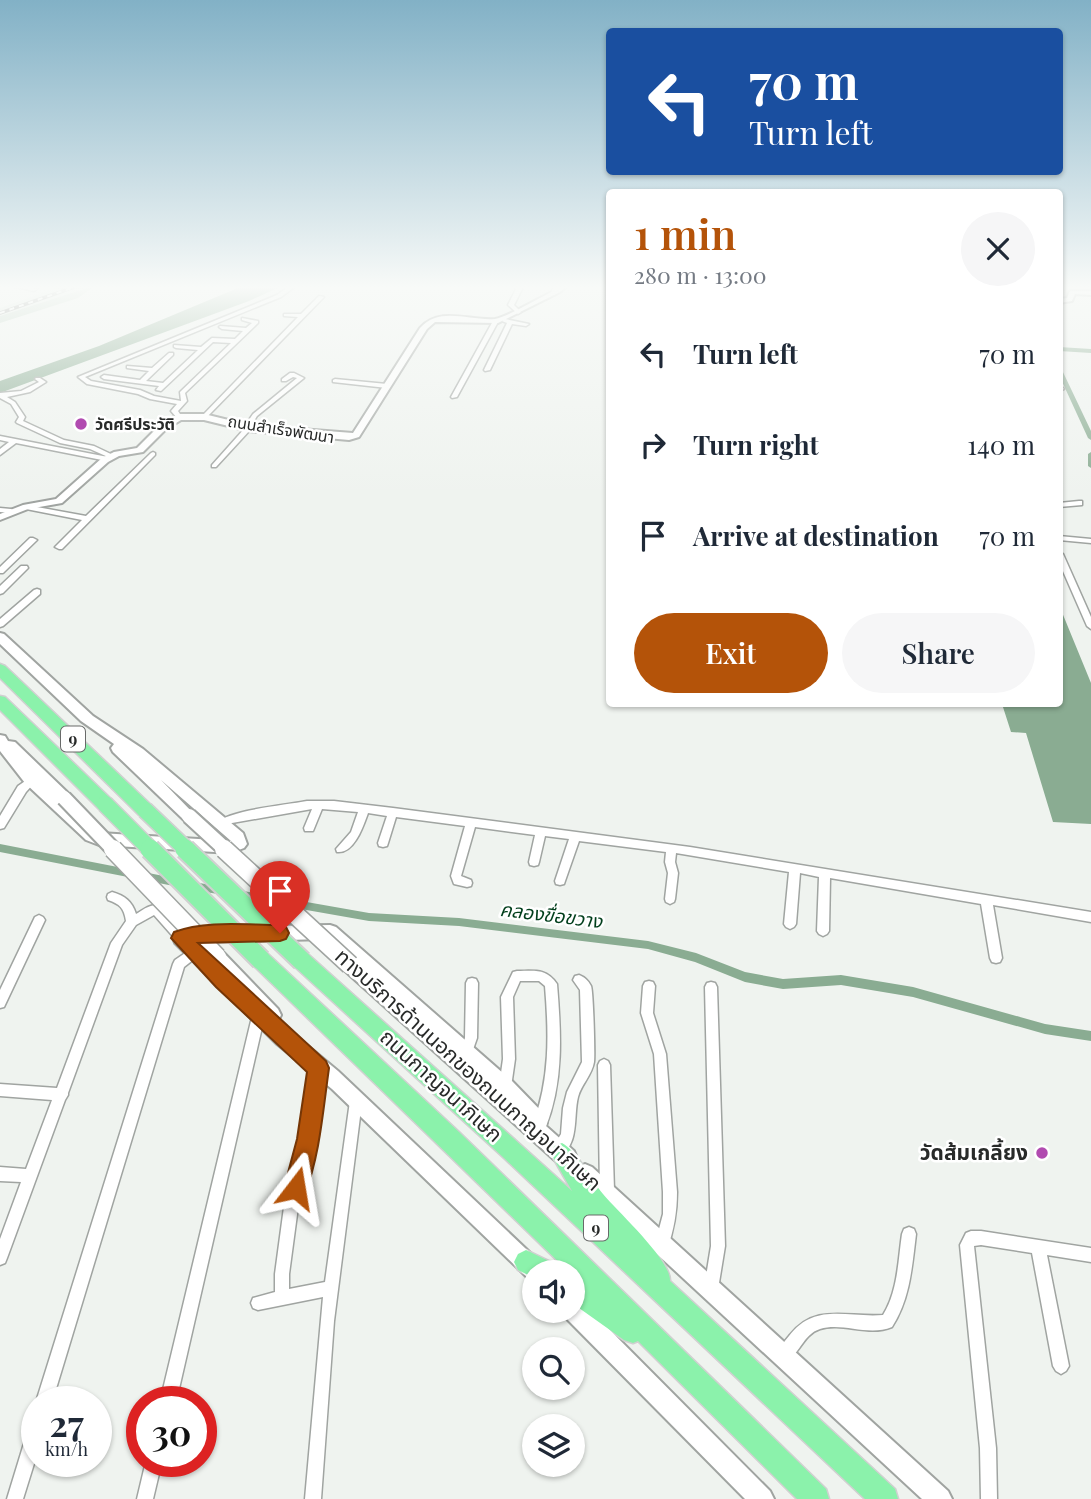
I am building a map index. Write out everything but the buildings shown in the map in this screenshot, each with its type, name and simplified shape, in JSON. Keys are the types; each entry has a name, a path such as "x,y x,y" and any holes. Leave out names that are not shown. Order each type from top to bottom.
{"highway":[{"name":"ถนนกาญจนาภิเษก","path":"0,669 302,961 675,1300 886,1499"},
{"name":"ถนนกาญจนาภิเษก","path":"0,701 261,960 451,1140 816,1499"},
{"path":"552,1142 576,1180 638,1247 675,1300"},
{"path":"585,1297 673,1359"}],"main road":[{"name":"ทางบริการด้านนอกของถนนกาญจนาภิเษก","path":"0,637 350,965 552,1142 940,1499"},
{"path":"0,738 15,765 91,836 99,839 231,847 239,844 238,837 138,753 86,718"},
{"path":"0,738 64,799 356,1101 527,1260"},
{"path":"181,938 204,934 330,932 505,1087 552,1142"},
{"path":"181,938 261,1016 338,1083"},
{"path":"585,1321 762,1499"}],"street":[{"path":"135,355 81,377 89,383 182,403"},
{"path":"182,393 159,390 196,355"},
{"path":"182,393 222,355"},
{"path":"204,417 265,355"},
{"name":"ถนนสำเร็จพัฒนา","path":"179,417 204,417 248,427 349,438 356,435 407,355"},
{"path":"454,397 481,355"},
{"path":"487,370 492,355"},
{"path":"141,382 169,356 153,356"},
{"path":"129,367 154,370"},
{"path":"214,466 255,415 301,377 292,374 284,380"},
{"path":"104,377 164,384"},
{"path":"0,395 20,394 35,388 43,382 38,379"},
{"path":"335,381 387,386"},
{"path":"136,452 163,427 179,417 174,411 184,401 182,393"},
{"path":"0,395 13,403 22,417 19,422 62,442 92,447 109,457"},
{"path":"0,438 109,457 136,452 157,454 59,547"},
{"path":"0,453 15,440"},
{"path":"0,517 26,507 65,498 109,457"},
{"path":"1063,505 1079,503"},
{"path":"26,507 88,519"},
{"path":"0,510 11,512"},
{"path":"1063,538 1091,541"},
{"path":"0,571 33,540"},
{"path":"1063,563 1091,626"},
{"path":"0,591 24,568"},
{"path":"0,624 37,592"},
{"path":"0,825 22,789 30,781"},
{"path":"220,824 243,817 319,805 393,812 825,873 1091,917"},
{"path":"309,828 319,805"},
{"path":"341,849 355,834 364,809"},
{"path":"383,843 393,812"},
{"path":"467,883 458,881 456,876 471,823"},
{"path":"534,862 541,832"},
{"path":"561,881 575,836"},
{"path":"670,899 673,873 671,850"},
{"path":"790,925 795,869"},
{"path":"823,931 825,873"},
{"path":"112,897 124,900 130,908 132,922"},
{"path":"986,899 996,958"},
{"path":"1,1252 117,943 132,922 155,909 181,938"},
{"path":"0,1003 39,920"},
{"path":"49,1386 179,964 194,952"},
{"path":"505,1087 509,1059 507,997 517,976 541,976 551,984 554,1058 551,1093 552,1142 568,1139 573,1092 586,1072 588,1062 586,988 579,980"},
{"path":"466,1054 471,1038 472,983"},
{"path":"649,985 647,1013 660,1054 670,1192 670,1214 662,1244"},
{"path":"710,987 718,1246 711,1289"},
{"path":"172,1386 257,1021 261,1016"},
{"path":"604,1065 607,1195"},
{"path":"282,1299 282,1274 291,1207 308,1139 318,1068"},
{"path":"0,1090 62,1095"},
{"path":"313,1499 332,1288 356,1101"},
{"path":"0,1174 31,1176"},
{"path":"783,1356 800,1332 823,1320 887,1322 903,1282 909,1234"},
{"path":"989,1499 988,1448 966,1249 971,1238 975,1238 1091,1255"},
{"path":"1038,1247 1061,1366"},
{"path":"258,1303 332,1288"},
{"path":"15,1499 22,1477"},
{"path":"145,1499 150,1477"}],"shaded area":[{"path":"74,355 103,355 0,393 0,381"},
{"path":"1063,615 1091,683 1091,824 1053,822 1026,733 1011,732 1003,707 1063,707"}],"waterway":[{"path":"1063,378 1091,438"},
{"path":"1091,454 1091,466"},
{"name":"คลองขื่อขวาง","path":"0,848 179,883"},
{"name":"คลองขื่อขวาง","path":"193,886 224,891"},
{"name":"คลองขื่อขวาง","path":"238,894 369,917 459,922 648,945 696,958 745,977 783,984 841,980 913,992 1045,1029 1091,1036"}],"place":[{"name":"วัดศรีประวัติ","path":"81,424"},
{"name":"วัดส้มเกลี้ยง","path":"1042,1153"}],"route":[{"path":"280,933 204,934 181,938 223,981 318,1068 308,1139 296,1188"}]}
